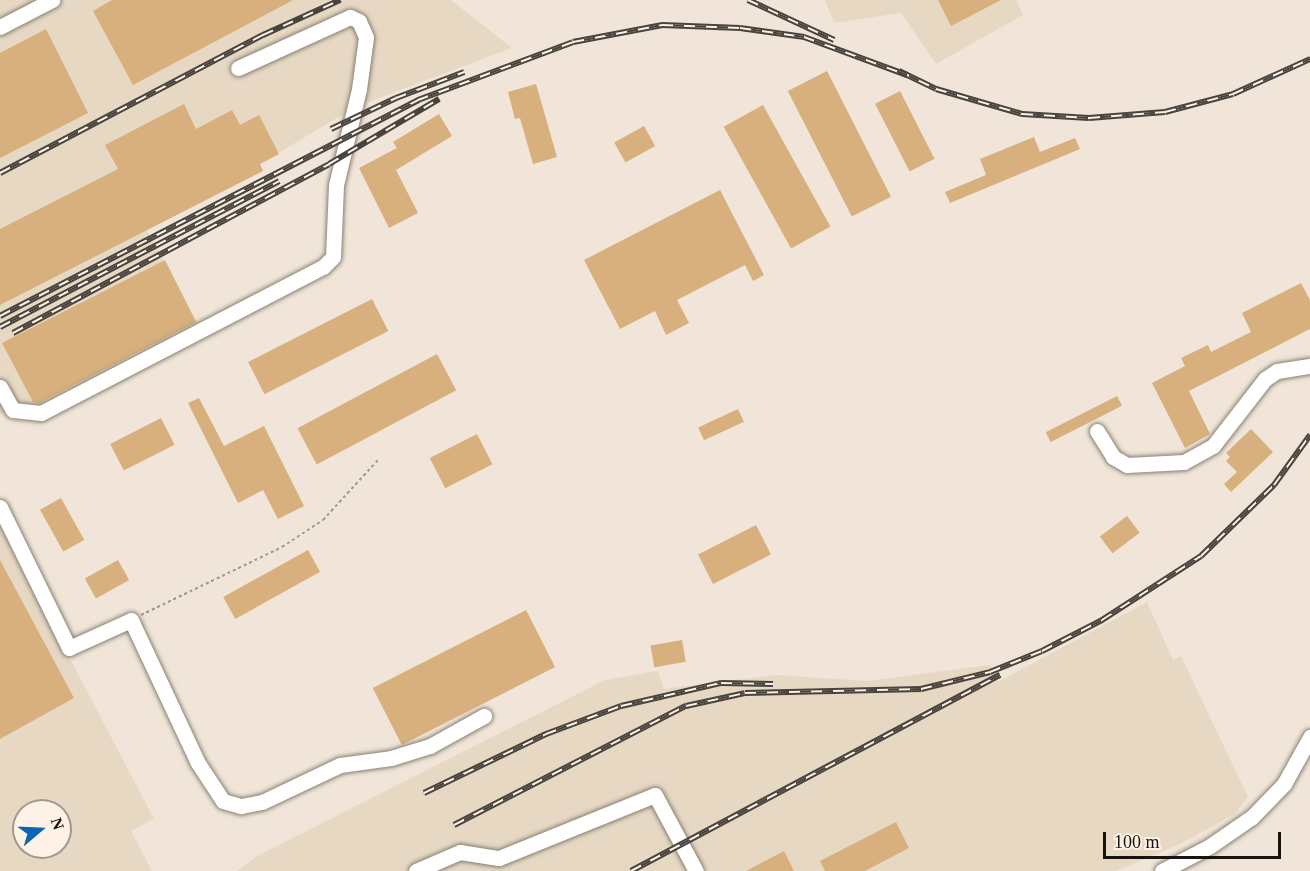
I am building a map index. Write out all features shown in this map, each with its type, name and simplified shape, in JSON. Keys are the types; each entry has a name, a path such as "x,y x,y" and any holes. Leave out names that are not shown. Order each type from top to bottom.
{"street":[{"path":"0,27 52,0"},
{"path":"0,387 14,410 41,412 324,267 333,257 336,185 359,88 366,37 359,21 350,17 238,68"},
{"path":"1097,431 1113,457 1127,465 1184,462 1213,446 1264,379 1277,371 1310,366"},
{"path":"0,507 69,648 131,620 198,763 223,801 241,806 262,802 340,765 391,758 430,746 484,716"},
{"path":"1162,871 1210,846 1252,817 1284,784 1310,736"},
{"path":"486,871 499,858 655,795 696,871"},
{"path":"416,871 460,852 499,858"}],"path":[{"path":"131,620 282,548 322,520 378,460"}],"shaded area":[{"path":"0,0 451,0 512,48 355,107 260,164 263,171 147,230 201,329 41,413 14,410 0,414"},
{"path":"825,0 1016,0 1023,15 936,64 901,13 834,23"},
{"path":"0,525 154,819 131,831 152,871 0,871"},
{"path":"1147,602 1173,660 1181,656 1248,797 1235,814 1178,845 1116,871 237,871 257,856 605,680 658,671 664,689 776,675 867,681 990,665 998,682"}],"building":[{"path":"112,0 293,0 133,85 93,11"},
{"path":"938,0 1001,0 951,26"},
{"path":"46,29 88,113 0,158 0,53"},
{"path":"827,71 891,197 852,217 788,91"},
{"path":"536,84 557,157 533,164 520,118 515,119 508,92"},
{"path":"900,91 935,159 910,171 875,104"},
{"path":"184,104 196,129 232,110 240,125 259,115 279,154 260,164 263,171 0,305 0,229 118,169 105,145"},
{"path":"763,105 830,227 791,248 724,127"},
{"path":"439,114 452,136 396,170 418,213 389,228 359,168 397,148 393,142"},
{"path":"644,126 655,146 625,163 614,142"},
{"path":"1034,137 1040,152 1075,138 1080,149 950,203 945,192 986,175 980,159"},
{"path":"720,190 764,275 753,281 745,265 677,300 689,323 666,335 655,311 620,329 584,260"},
{"path":"165,260 196,322 39,403 33,402 2,343"},
{"path":"1301,283 1310,300 1310,329 1189,391 1210,434 1185,448 1152,383 1185,366 1181,358 1208,345 1211,352 1251,332 1242,313"},
{"path":"372,299 388,331 264,394 248,362"},
{"path":"437,354 456,390 317,464 297,428"},
{"path":"1117,396 1122,406 1051,442 1046,432"},
{"path":"199,398 224,446 264,426 304,506 278,519 263,490 238,503 188,403"},
{"path":"738,409 744,422 704,440 698,428"},
{"path":"161,418 175,445 124,471 110,444"},
{"path":"1251,429 1273,452 1231,492 1224,484 1237,472 1226,461 1230,457 1226,453"},
{"path":"477,434 492,464 445,488 430,458"},
{"path":"61,498 84,540 63,552 40,510"},
{"path":"1127,516 1140,533 1112,553 1100,536"},
{"path":"756,525 771,554 713,584 698,555"},
{"path":"308,550 320,572 235,619 223,597"},
{"path":"0,560 74,698 0,739"},
{"path":"118,560 129,580 96,599 85,578"},
{"path":"526,610 555,667 402,745 373,688"},
{"path":"682,640 686,662 654,667 650,646"},
{"path":"896,822 909,848 865,871 825,871 820,861"},
{"path":"784,851 794,871 746,871"}],"railway":[{"path":"0,173 263,35 340,0"},
{"path":"748,0 834,40"},
{"path":"0,316 418,100 573,42 662,25 740,28 804,37 907,75"},
{"path":"899,71 936,89 1022,114 1089,118 1165,112 1233,94 1310,59"},
{"path":"331,129 396,98 464,72"},
{"path":"13,333 329,164 439,99"},
{"path":"0,327 279,181"},
{"path":"454,825 686,706 745,693 921,689 990,672 1042,651 1102,620 1201,556 1274,485 1310,435"},
{"path":"631,871 1000,675"},
{"path":"424,793 546,734 621,706 721,683 773,684"}]}
